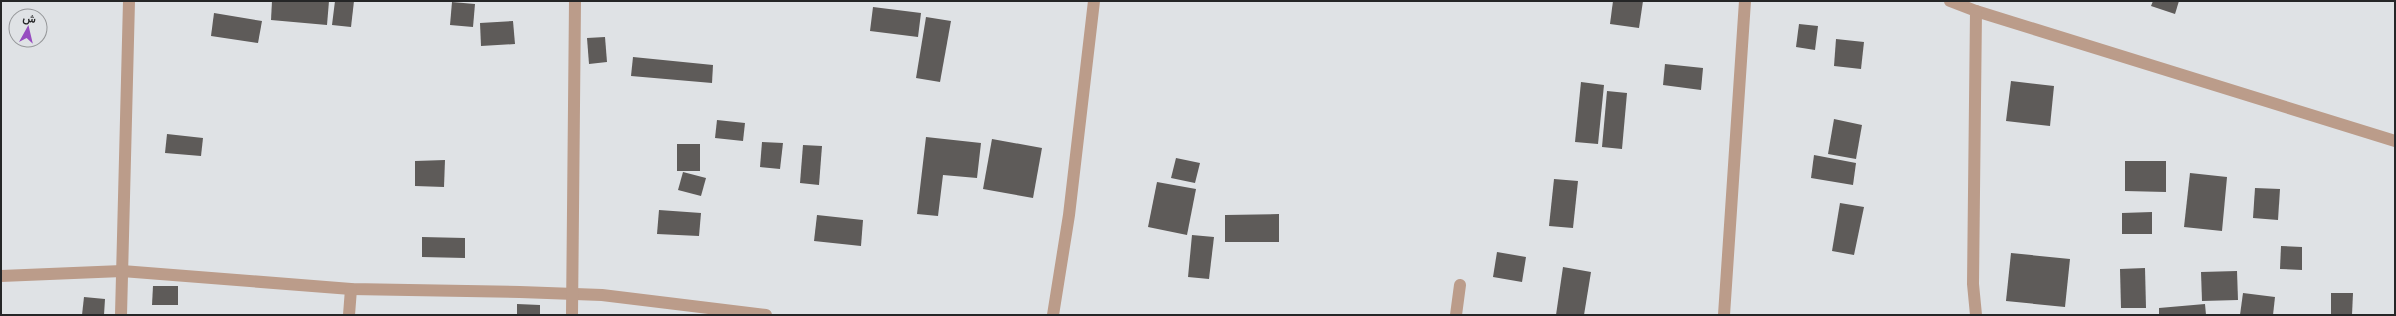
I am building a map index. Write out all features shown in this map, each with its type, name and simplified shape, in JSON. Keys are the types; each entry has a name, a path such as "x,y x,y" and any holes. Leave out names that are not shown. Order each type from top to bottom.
{"street":[{"path":"121,315 129,1"},
{"path":"572,315 571,294 575,1"},
{"path":"1053,315 1069,215 1094,1"},
{"path":"1724,315 1745,1"},
{"path":"1950,1 1976,11 2395,141"},
{"path":"1976,11 1973,284 1976,315"},
{"path":"1,276 122,271 351,289 602,295 766,315"},
{"path":"1456,315 1460,285"},
{"path":"349,315 351,289"}],"building":[{"path":"272,1 329,1 327,25 271,20"},
{"path":"335,1 354,1 351,27 332,25"},
{"path":"1613,1 1643,1 1639,28 1610,24"},
{"path":"2153,1 2179,1 2175,14 2151,6"},
{"path":"452,2 475,4 473,27 450,25"},
{"path":"873,7 921,13 918,37 870,31"},
{"path":"214,13 262,21 258,43 211,36"},
{"path":"926,17 951,21 940,82 916,78"},
{"path":"513,21 515,44 481,46 480,23"},
{"path":"1799,24 1818,26 1815,50 1796,47"},
{"path":"605,37 607,62 589,64 587,38"},
{"path":"1836,39 1864,42 1861,69 1834,66"},
{"path":"633,57 713,65 712,83 631,76"},
{"path":"1665,64 1703,68 1701,90 1663,85"},
{"path":"2011,81 2054,86 2050,126 2006,121"},
{"path":"1581,82 1604,85 1598,144 1575,142"},
{"path":"1607,91 1627,93 1622,149 1602,147"},
{"path":"1834,119 1862,125 1856,159 1828,154"},
{"path":"717,120 745,123 743,141 715,138"},
{"path":"167,134 203,138 201,156 165,153"},
{"path":"926,137 981,143 977,178 943,175 938,216 917,214"},
{"path":"992,139 1042,148 1033,198 983,189"},
{"path":"762,142 783,143 780,169 760,167"},
{"path":"677,144 700,144 700,171 677,171"},
{"path":"803,145 822,146 819,185 800,183"},
{"path":"1814,155 1856,163 1853,185 1811,178"},
{"path":"1176,158 1200,163 1195,183 1171,178"},
{"path":"445,160 444,187 415,186 415,161"},
{"path":"2125,161 2166,161 2166,192 2125,191"},
{"path":"683,172 706,178 701,196 678,190"},
{"path":"2190,173 2227,177 2222,231 2184,227"},
{"path":"1554,179 1578,181 1573,228 1549,226"},
{"path":"1157,182 1196,189 1187,235 1148,227"},
{"path":"2255,188 2280,189 2278,220 2253,218"},
{"path":"1840,203 1864,207 1854,255 1832,251"},
{"path":"659,210 701,213 699,236 657,234"},
{"path":"2152,212 2152,234 2122,234 2122,213"},
{"path":"1279,214 1279,242 1225,242 1225,215"},
{"path":"817,215 863,220 861,246 814,241"},
{"path":"1192,235 1214,237 1209,279 1188,277"},
{"path":"422,237 465,238 465,258 422,257"},
{"path":"2281,246 2302,247 2302,270 2280,269"},
{"path":"1497,252 1526,257 1522,282 1493,277"},
{"path":"2011,253 2070,259 2065,307 2006,301"},
{"path":"1563,267 1591,272 1584,315 1556,315"},
{"path":"2145,268 2146,308 2121,308 2120,269"},
{"path":"2237,271 2238,300 2202,301 2201,272"},
{"path":"153,286 178,286 178,305 152,305"},
{"path":"2243,293 2275,297 2273,315 2240,315"},
{"path":"2331,293 2353,293 2352,315 2331,315"},
{"path":"84,297 105,299 104,315 82,315"},
{"path":"517,304 540,305 540,315 517,315"},
{"path":"2205,304 2206,315 2159,315 2159,308"}]}
